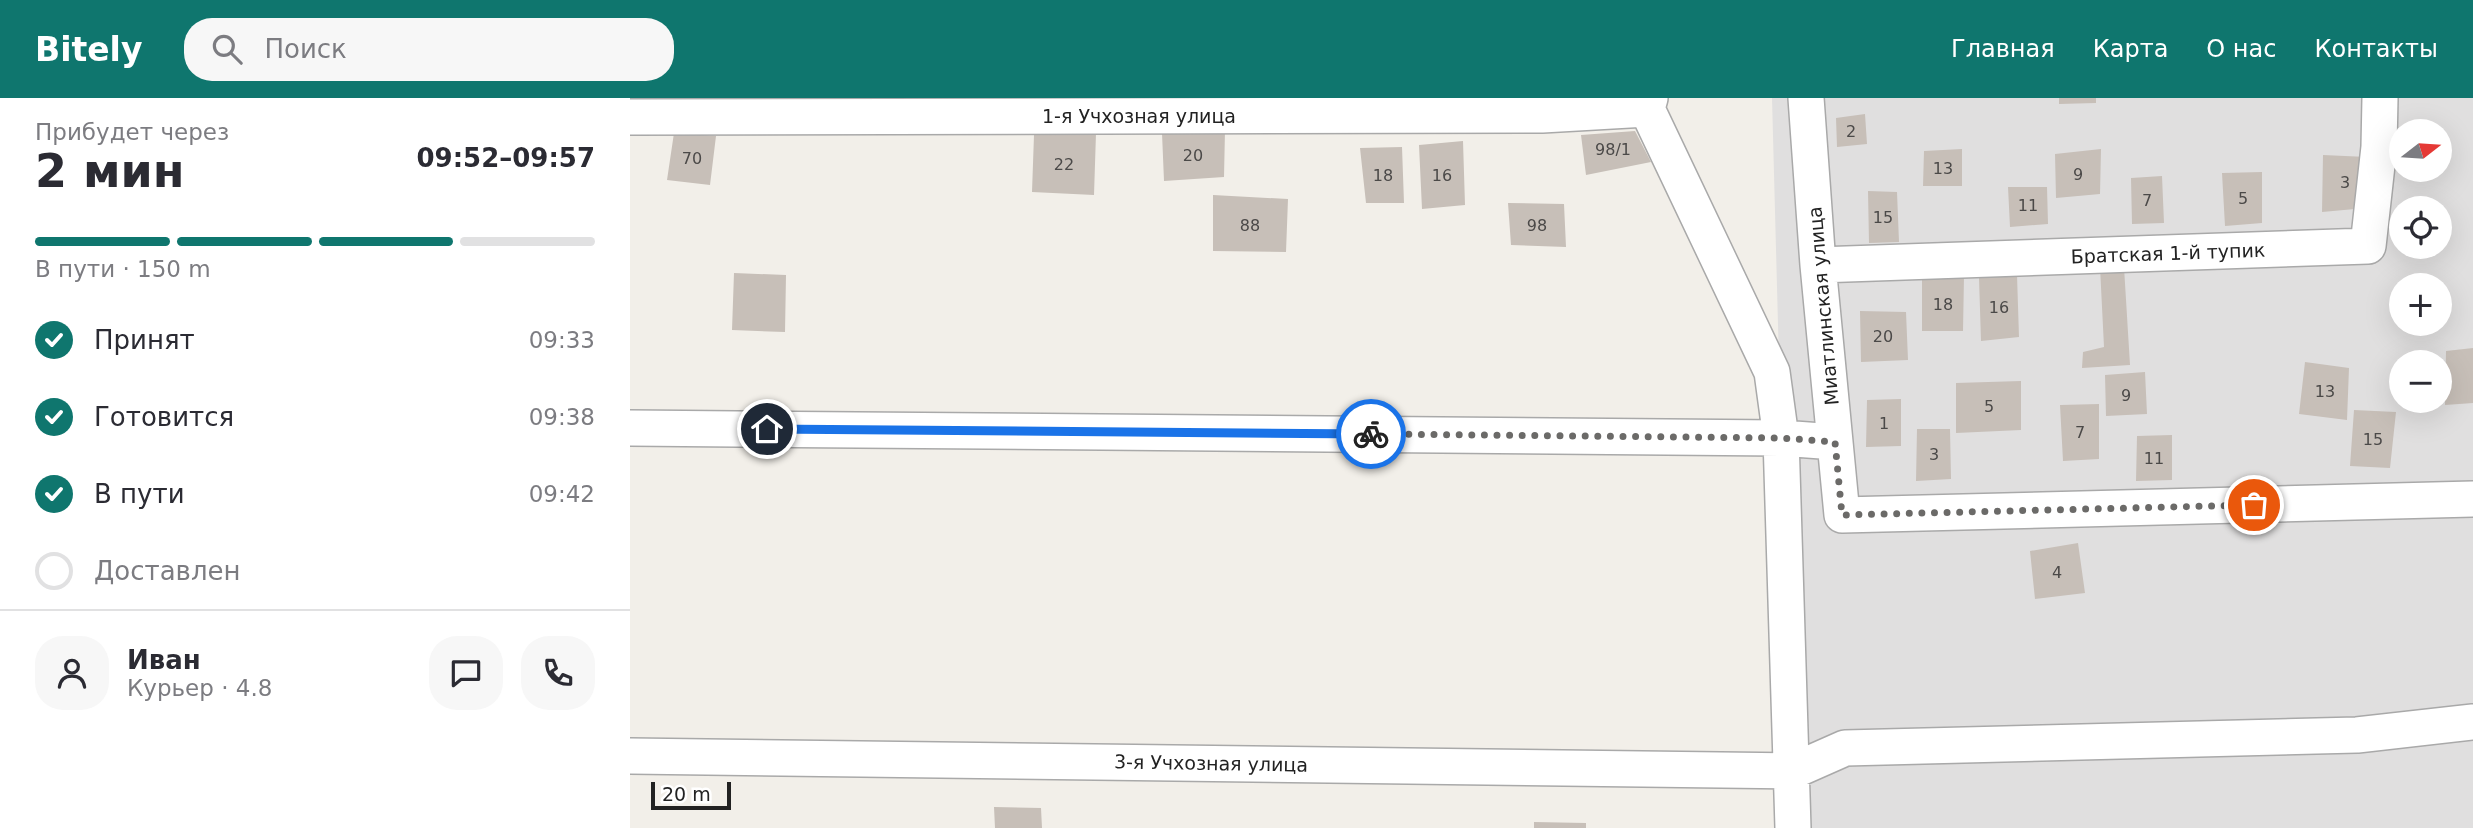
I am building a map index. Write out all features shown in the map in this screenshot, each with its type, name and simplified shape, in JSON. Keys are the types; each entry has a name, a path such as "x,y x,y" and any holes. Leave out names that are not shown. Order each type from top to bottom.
{"street":[{"name":"Миатлинская улица","path":"1807,98 1818,265 1842,515 2473,499"},
{"name":"Братская 1-й тупик","path":"1818,265 2368,246 2379,147 2380,98"},
{"name":"1-я Учхозная улица","path":"630,117 1542,115 1649,104"},
{"path":"1649,104 1772,372 1781,438 1793,828"},
{"path":"630,428 1781,438 1835,442"},
{"path":"1793,771 1845,748 2357,736 2473,722"},
{"name":"3-я Учхозная улица","path":"630,756 1793,771"}],"shaded area":[{"path":"1772,98 2473,98 2473,828 1799,828 1781,438"}],"building":[{"path":"2059,98 2096,98 2096,103 2059,104"},
{"path":"1865,114 1867,144 1837,147 1836,118"},
{"path":"1225,130 1224,177 1164,181 1162,133"},
{"path":"1635,131 1651,162 1586,175 1581,135"},
{"path":"674,133 716,136 710,185 667,180"},
{"path":"1096,133 1094,195 1032,192 1034,135"},
{"path":"1463,141 1465,205 1422,209 1419,145"},
{"path":"1402,147 1404,203 1366,203 1360,148"},
{"path":"1962,149 1962,186 1923,186 1924,151"},
{"path":"2101,149 2100,194 2056,198 2055,154"},
{"path":"2323,155 2367,157 2366,208 2322,212"},
{"path":"2262,172 2262,223 2225,226 2222,173"},
{"path":"2162,176 2164,223 2132,224 2131,178"},
{"path":"2008,187 2047,187 2048,224 2010,227"},
{"path":"1868,191 1897,192 1899,242 1869,243"},
{"path":"1213,195 1288,199 1286,252 1213,251"},
{"path":"1508,203 1564,204 1566,247 1511,245"},
{"path":"2100,267 2124,267 2130,365 2082,368 2083,352 2104,347"},
{"path":"734,273 786,275 785,332 732,330"},
{"path":"1922,275 1964,276 1963,331 1922,331"},
{"path":"2017,275 2019,337 1981,341 1979,278"},
{"path":"1860,311 1906,312 1908,360 1861,362"},
{"path":"2473,348 2473,403 2452,404 2452,350"},
{"path":"2305,362 2349,368 2347,420 2299,414"},
{"path":"2145,372 2147,414 2106,416 2105,375"},
{"path":"2021,381 2021,430 1956,433 1956,383"},
{"path":"1901,399 1901,446 1866,447 1867,400"},
{"path":"2099,404 2099,459 2063,461 2060,405"},
{"path":"2354,410 2396,413 2390,468 2350,466"},
{"path":"1917,429 1950,429 1951,479 1916,481"},
{"path":"2172,435 2172,480 2136,481 2137,436"},
{"path":"2078,543 2085,593 2035,599 2030,551"},
{"path":"994,807 1041,808 1042,828 995,828"},
{"path":"1534,822 1586,823 1586,828 1534,828"}],"way so far":[{"path":"1371,434 1781,438 1835,442 1842,515 2254,505"}],"route":[{"path":"767,429 1371,434"}]}
